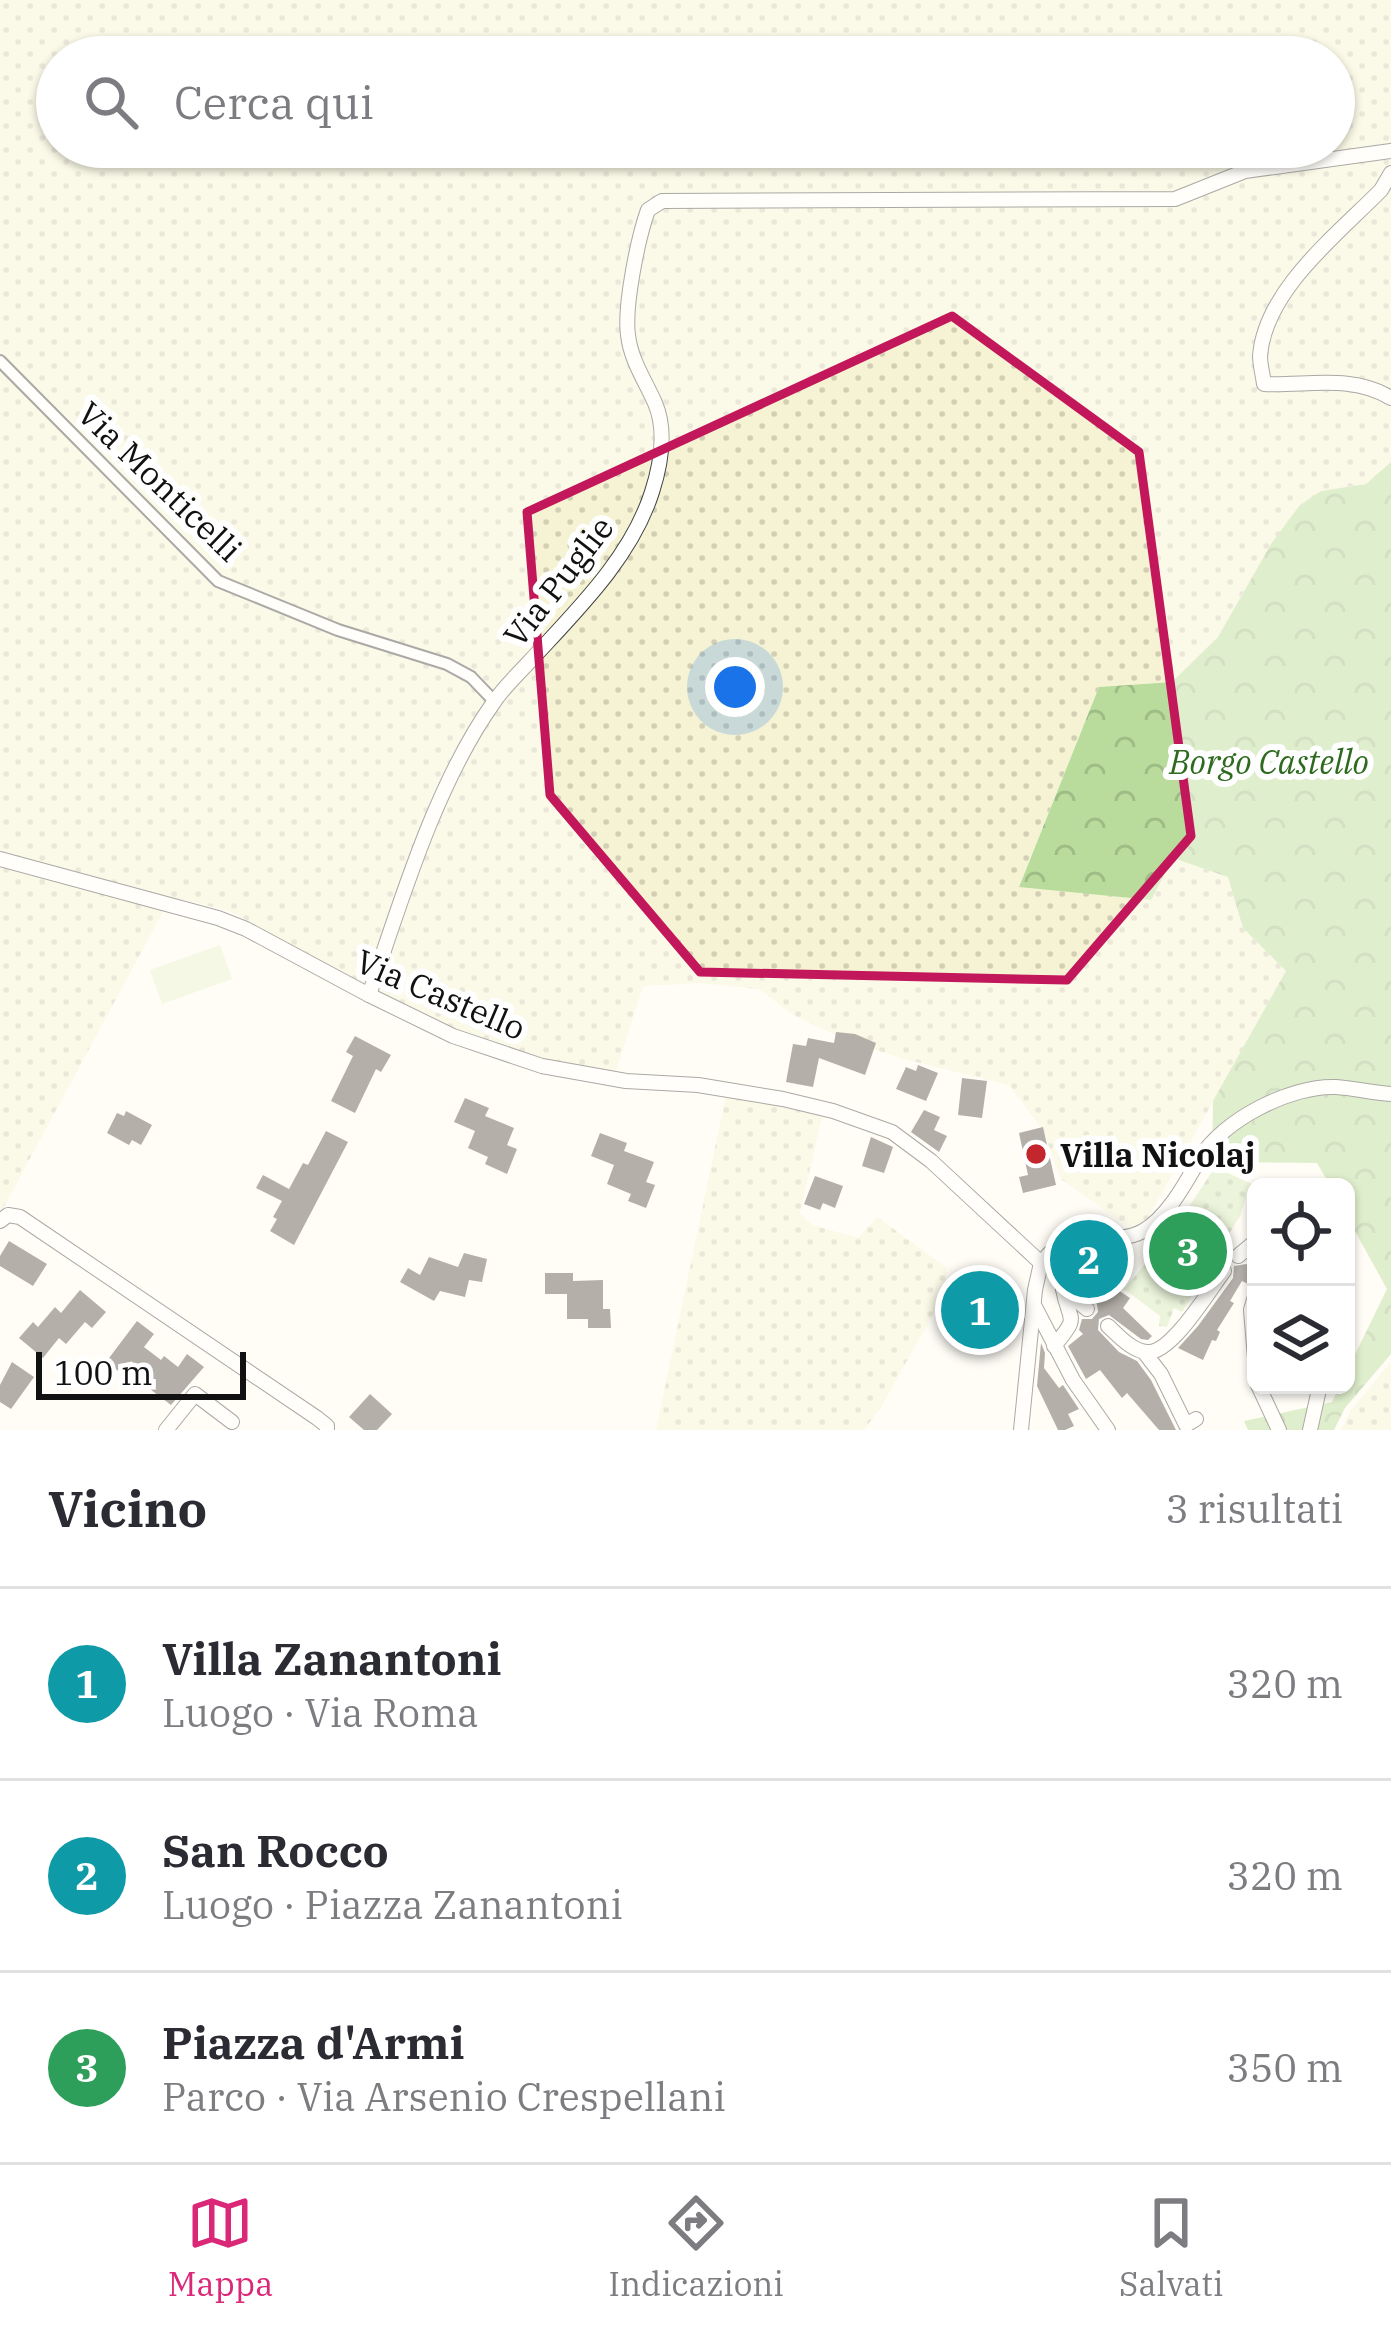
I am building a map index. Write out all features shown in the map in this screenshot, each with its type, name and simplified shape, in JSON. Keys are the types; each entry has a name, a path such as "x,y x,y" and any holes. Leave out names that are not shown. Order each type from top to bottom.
{"street":[{"name":"Via Puglie","path":"1355,156 1391,151"},
{"name":"Via Puglie","path":"369,995 422,844 494,700 596,587 634,532 652,491 662,424 634,362 628,335 648,210 662,201 1175,199 1245,171 1267,168"},
{"path":"1391,173 1382,190 1292,280 1267,327 1260,358 1264,384 1343,381 1391,398"},
{"name":"Via Monticelli","path":"0,361 218,581 338,630 447,664 471,677 494,700"},
{"name":"Via Castello","path":"0,859 218,917 454,1036 542,1066 783,1099 892,1132 931,1161 1041,1263"},
{"path":"1020,1430 1035,1290 1041,1263 1057,1246 1141,1233 1165,1210 1219,1134 1285,1097 1302,1090 1337,1087 1391,1094"},
{"path":"0,1221 8,1215 20,1217 317,1418 327,1430"},
{"path":"1063,1289 1077,1270 1076,1240"},
{"path":"1238,1256 1247,1248"},
{"path":"1108,1326 1133,1348 1156,1352 1167,1345 1224,1270"},
{"path":"1063,1289 1088,1309"},
{"path":"1054,1346 1073,1318 1063,1289"},
{"path":"1035,1307 1072,1380 1108,1430"},
{"path":"1144,1352 1161,1374 1186,1425 1196,1419"},
{"path":"166,1430 195,1394 232,1422"},
{"path":"1262,1394 1279,1430"},
{"path":"1310,1430 1318,1394"}],"highlighted area":[{"path":"952,316 1139,452 1191,836 1067,980 700,972 550,795 527,512"}],"shaded area":[{"path":"0,0 1391,0 1391,462 1366,484 1321,491 1271,544 1218,637 1172,682 1099,687 1019,886 1151,900 1172,858 1229,877 1243,928 1286,971 1139,1234 1061,1179 1043,1130 1009,1085 844,1039 793,1015 759,989 701,983 643,986 615,1074 557,1070 460,1041 230,911 171,897 0,1214"},
{"path":"728,1086 823,1112 800,1213 812,1225 858,1238 877,1217 947,1268 945,1293 864,1430 656,1430"},
{"path":"1391,1362 1391,1430 1341,1430 1351,1410"}],"green space":[{"name":"Borgo Castello","path":"1391,462 1391,1354 1345,1408 1334,1430 1248,1430 1244,1421 1332,1402 1336,1394 1355,1394 1355,1355 1387,1289 1355,1231 1355,1178 1326,1178 1317,1163 1212,1162 1213,1101 1286,971 1243,928 1228,877 1173,858 1151,900 1019,887 1099,687 1172,682 1218,637 1271,544 1300,505 1321,491 1366,484"},
{"path":"220,945 232,979 162,1004 150,970"},
{"path":"1215,1167 1247,1182 1240,1216 1182,1312 1174,1308 1167,1327 1159,1326 1160,1316 1124,1289 1174,1230"}],"building":[{"path":"836,1032 876,1043 865,1075 819,1058 813,1087 786,1082 793,1044 806,1046 808,1038 834,1043"},
{"path":"355,1036 391,1055 381,1072 376,1069 355,1113 331,1101 353,1056 346,1052"},
{"path":"918,1065 938,1073 926,1101 896,1089 906,1067 916,1071"},
{"path":"962,1078 987,1081 982,1118 958,1115"},
{"path":"465,1098 489,1108 485,1116 514,1128 507,1145 517,1149 507,1174 485,1164 488,1157 468,1148 475,1131 454,1122"},
{"path":"924,1110 940,1117 934,1130 947,1136 939,1152 911,1132"},
{"path":"126,1111 152,1125 141,1145 132,1140 129,1145 107,1133 117,1113 124,1116"},
{"name":"Villa Nicolaj","path":"1043,1127 1056,1185 1023,1193 1019,1177 1028,1175 1019,1133"},
{"path":"326,1131 348,1142 294,1245 270,1231 282,1201 256,1188 263,1175 289,1189"},
{"path":"600,1133 627,1143 624,1151 654,1162 646,1182 655,1185 646,1208 628,1201 631,1194 607,1184 614,1165 591,1156"},
{"path":"871,1137 893,1147 884,1173 862,1166"},
{"path":"815,1176 843,1186 835,1208 823,1203 820,1210 804,1204"},
{"path":"9,1241 47,1264 33,1286 0,1266"},
{"path":"464,1253 487,1259 482,1282 469,1280 465,1297 440,1291 434,1301 400,1282 408,1268 420,1275 429,1257 458,1267"},
{"path":"1089,1253 1097,1258 1089,1271 1130,1298 1123,1308 1152,1336 1141,1339 1109,1315 1099,1319 1098,1330 1119,1352 1137,1361 1176,1430 1159,1430 1127,1393 1122,1398 1100,1370 1086,1379 1068,1346 1083,1334 1079,1330 1082,1319 1092,1319 1098,1312 1081,1284"},
{"path":"1247,1265 1247,1284 1242,1281 1230,1301 1234,1303 1217,1330 1216,1341 1212,1340 1203,1360 1178,1348 1233,1278 1234,1266"},
{"path":"545,1273 573,1273 573,1281 603,1280 603,1309 610,1309 611,1328 588,1328 588,1319 567,1319 567,1294 545,1294"},
{"path":"974,1283 1009,1318 994,1333 981,1320 973,1328 957,1313 963,1307 957,1301"},
{"path":"80,1290 106,1312 92,1328 85,1322 66,1344 59,1338 43,1358 19,1338 33,1322 38,1327 55,1307 61,1313"},
{"path":"137,1321 154,1334 144,1347 161,1360 164,1356 178,1367 187,1354 204,1367 171,1405 106,1362"},
{"path":"1041,1343 1044,1368 1079,1409 1068,1414 1074,1426 1065,1430 1058,1430 1037,1386"},
{"path":"12,1362 34,1377 11,1409 0,1402 0,1385"},
{"path":"370,1394 392,1414 377,1430 364,1430 349,1417"}],"place":[{"name":"Villa Nicolaj","path":"1036,1154"},
{"name":"Piazza d'Armi","path":"1188,1251"},
{"name":"San Rocco","path":"1089,1259"},
{"name":"Villa Zanantoni","path":"980,1310"}]}
